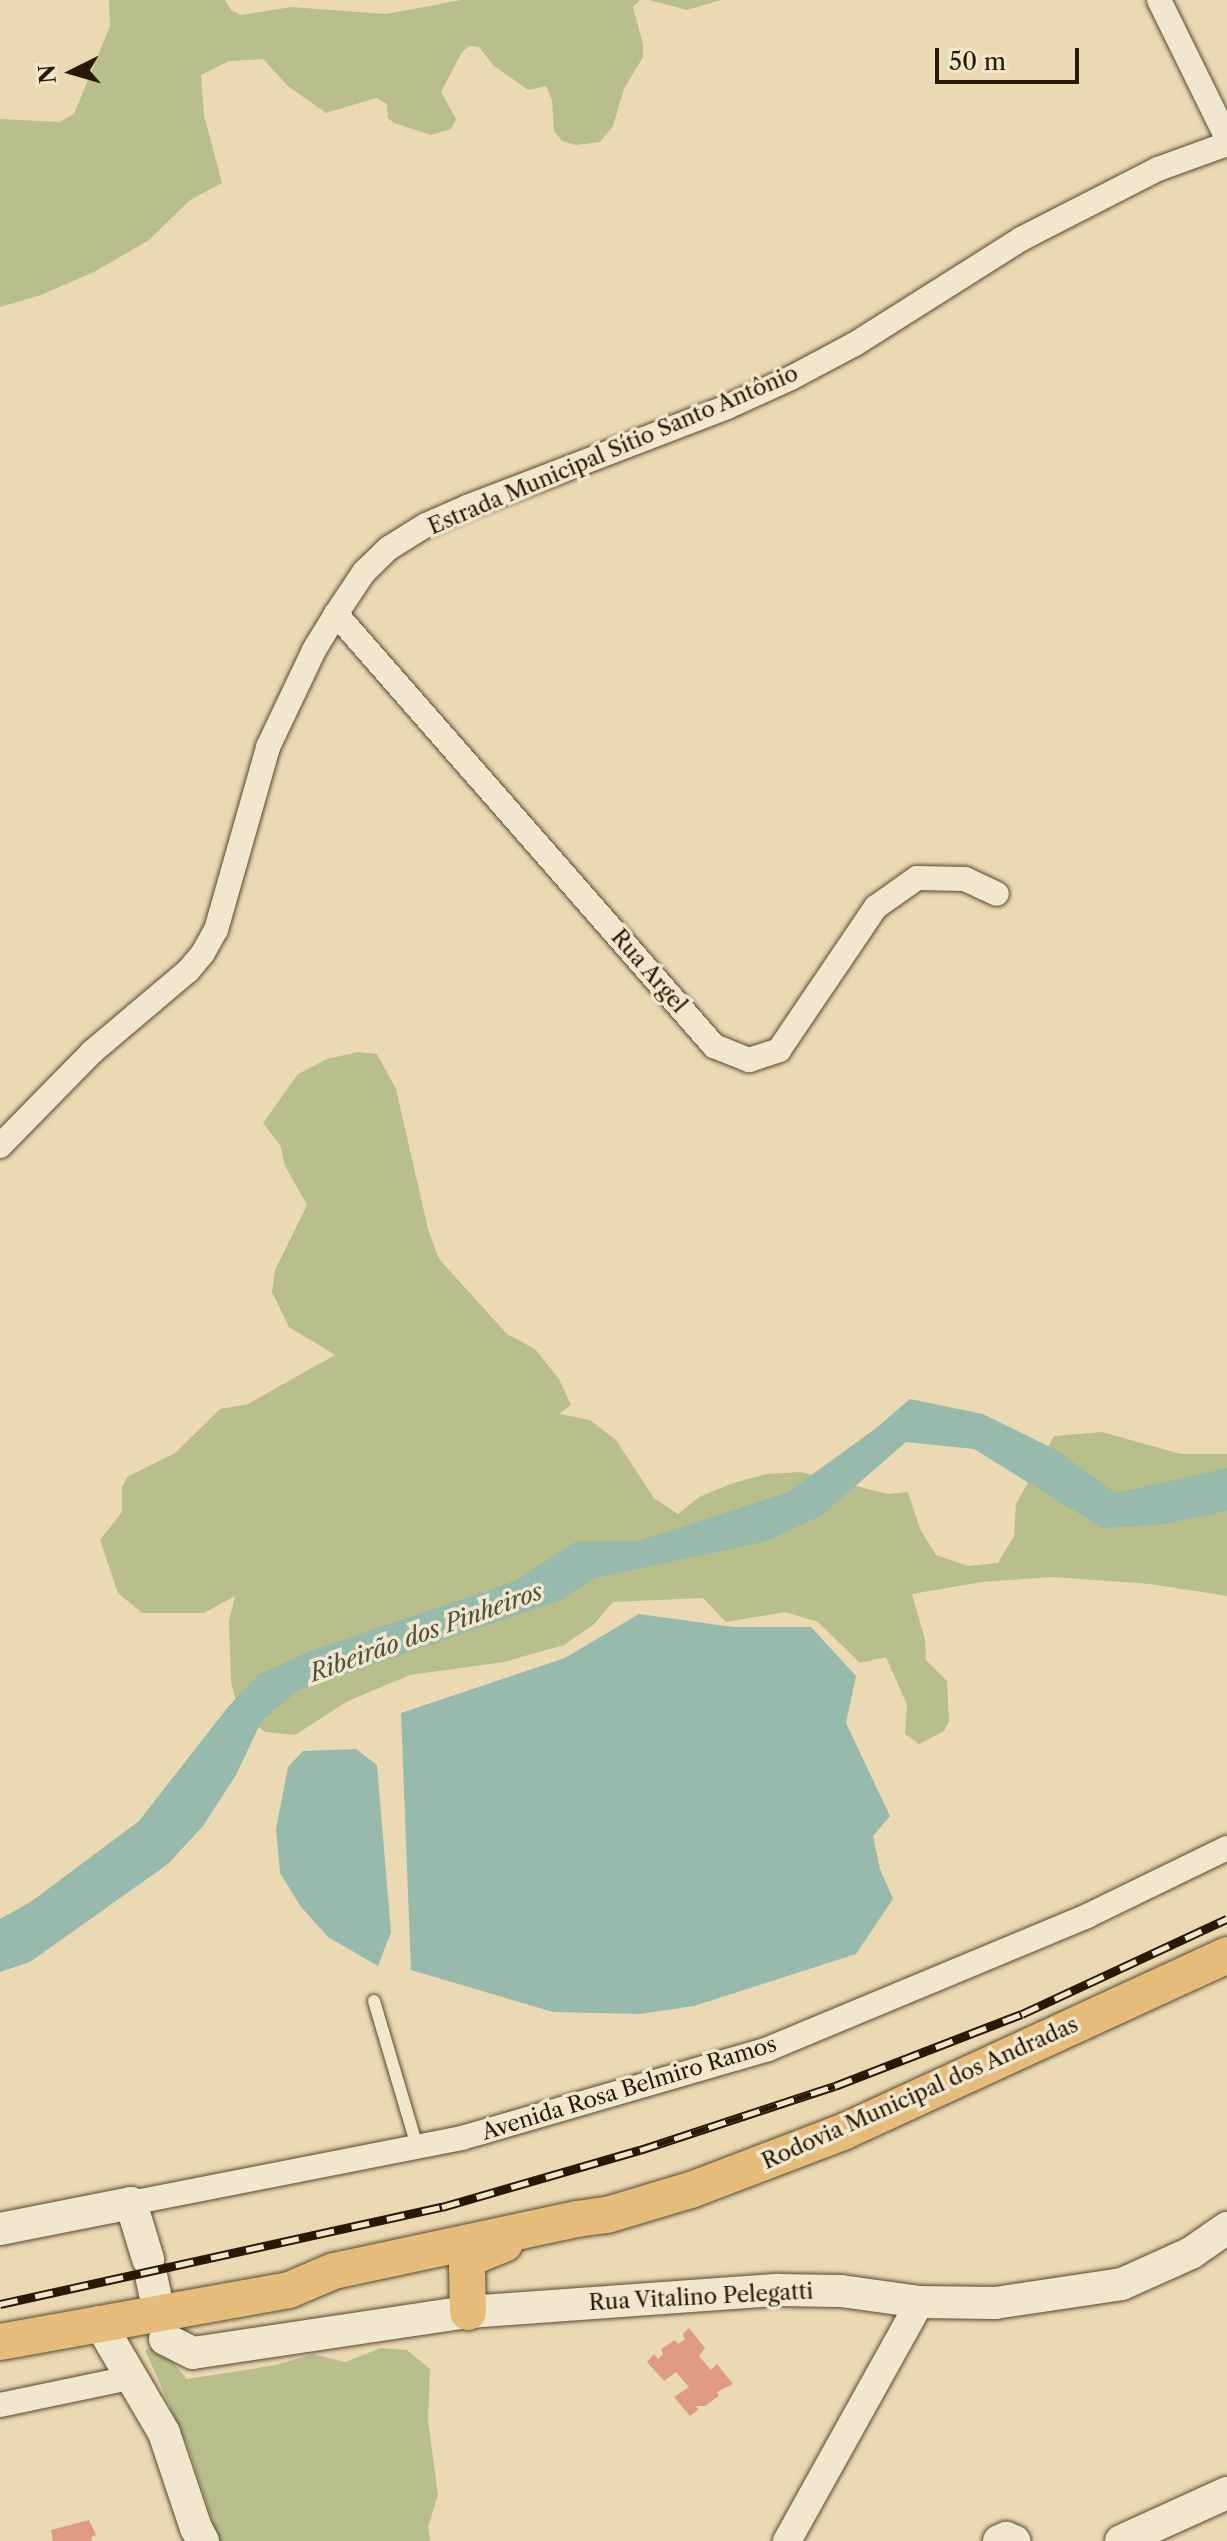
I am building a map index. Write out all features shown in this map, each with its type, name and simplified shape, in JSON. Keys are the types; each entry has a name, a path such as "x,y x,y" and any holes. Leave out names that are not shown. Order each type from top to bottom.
{"main road":[{"name":"Rodovia Municipal dos Andradas","path":"0,2342 289,2290 334,2271 592,2217 691,2190 843,2132 1227,1955"},
{"name":"Avenida Rosa Belmiro Ramos","path":"0,2229 131,2203"},
{"path":"131,2203 151,2276"},
{"name":"Rodovia Municipal dos Andradas","path":"289,2290 324,2295 467,2267 573,2241 590,2233 592,2217"},
{"name":"Rua Vitalino Pelegatti","path":"165,2339 193,2353 468,2312 778,2290 841,2291 920,2302 995,2303 1122,2284 1191,2253 1227,2228"},
{"path":"467,2267 468,2312"},
{"path":"99,2322 134,2377 164,2433 203,2541"},
{"path":"1121,2541 1227,2493"},
{"path":"999,2541 1006,2538 1014,2541"}],"street":[{"path":"1159,0 1227,138"},
{"name":"Estrada Municipal Sítio Santo Antônio","path":"0,1146 92,1052 188,971 203,953 216,930 268,747 314,650 364,572 389,548 426,525 791,378 855,344 1021,239 1158,169 1227,144"},
{"name":"Rua Argel","path":"336,614 714,1046 749,1060 779,1050 876,907 917,878 965,879 997,894"},
{"name":"Avenida Rosa Belmiro Ramos","path":"131,2203 462,2138 768,2049 1073,1922 1227,1848"},
{"path":"787,2541 920,2302"},
{"path":"0,2405 134,2377"}],"lane":[{"path":"374,2001 417,2146"}],"green space":[{"path":"109,0 225,0 231,10 241,15 291,7 386,14 461,0 640,0 633,7 643,44 643,57 624,89 613,126 600,142 576,145 562,141 554,131 552,100 546,86 528,90 493,65 479,47 469,46 462,52 441,92 456,119 451,129 431,135 394,123 388,118 387,104 376,98 326,113 288,86 263,59 229,61 201,75 204,115 222,183 190,200 149,240 94,272 41,295 0,307 0,119 59,122 74,114 110,26"},
{"path":"649,0 721,0 687,10"},
{"path":"358,1052 377,1054 396,1089 428,1229 439,1259 507,1334 535,1349 559,1379 571,1405 559,1414 590,1420 616,1440 654,1498 678,1514 699,1497 733,1483 767,1474 801,1472 888,1494 908,1492 920,1529 936,1555 968,1566 998,1563 1014,1536 1016,1504 1054,1436 1102,1432 1181,1454 1227,1454 1227,1596 1150,1584 1053,1577 981,1582 912,1594 925,1640 926,1660 947,1681 949,1721 944,1731 919,1744 905,1734 907,1705 886,1657 860,1663 818,1622 785,1612 726,1622 703,1598 613,1602 593,1625 564,1645 504,1662 410,1675 348,1701 295,1735 265,1732 239,1712 231,1682 229,1621 235,1596 204,1613 142,1613 118,1593 100,1540 122,1512 122,1487 127,1477 175,1453 220,1409 248,1404 335,1355 289,1327 272,1292 275,1270 307,1205 285,1166 280,1145 263,1123 298,1074 327,1059"},
{"path":"158,2345 187,2379 276,2365 313,2354 345,2362 381,2348 407,2350 430,2369 428,2420 438,2495 428,2527 430,2541 219,2541 189,2449 145,2350"}],"water":[{"name":"Ribeirão dos Pinheiros","path":"910,1399 983,1414 1056,1450 1116,1493 1227,1468 1227,1511 1159,1525 1102,1528 974,1449 906,1442 821,1516 764,1542 595,1578 561,1600 299,1690 262,1720 236,1775 203,1826 168,1864 30,1962 0,1972 0,1919 32,1901 139,1821 228,1707 258,1675 307,1652 515,1581 575,1542 638,1541 788,1492 875,1429"},
{"path":"639,1614 733,1627 811,1627 856,1676 846,1723 890,1816 873,1836 880,1869 893,1899 856,1954 694,2006 640,2014 553,2012 411,1970 401,1713 565,1658"},
{"path":"356,1749 377,1765 391,1932 378,1966 328,1937 301,1907 280,1873 276,1829 288,1767 303,1751"}],"building":[{"path":"689,2328 705,2348 699,2356 711,2370 717,2364 733,2384 717,2392 719,2396 705,2406 696,2406 698,2410 690,2416 674,2397 689,2387 676,2372 664,2381 647,2362 654,2354 658,2359 663,2354 661,2349 675,2340 678,2344 685,2339 683,2334"},
{"path":"89,2520 96,2535 91,2537 92,2541 53,2541 51,2530"}],"railway":[{"path":"0,2304 442,2207 640,2150 835,2086 1022,2014 1227,1919"}]}
